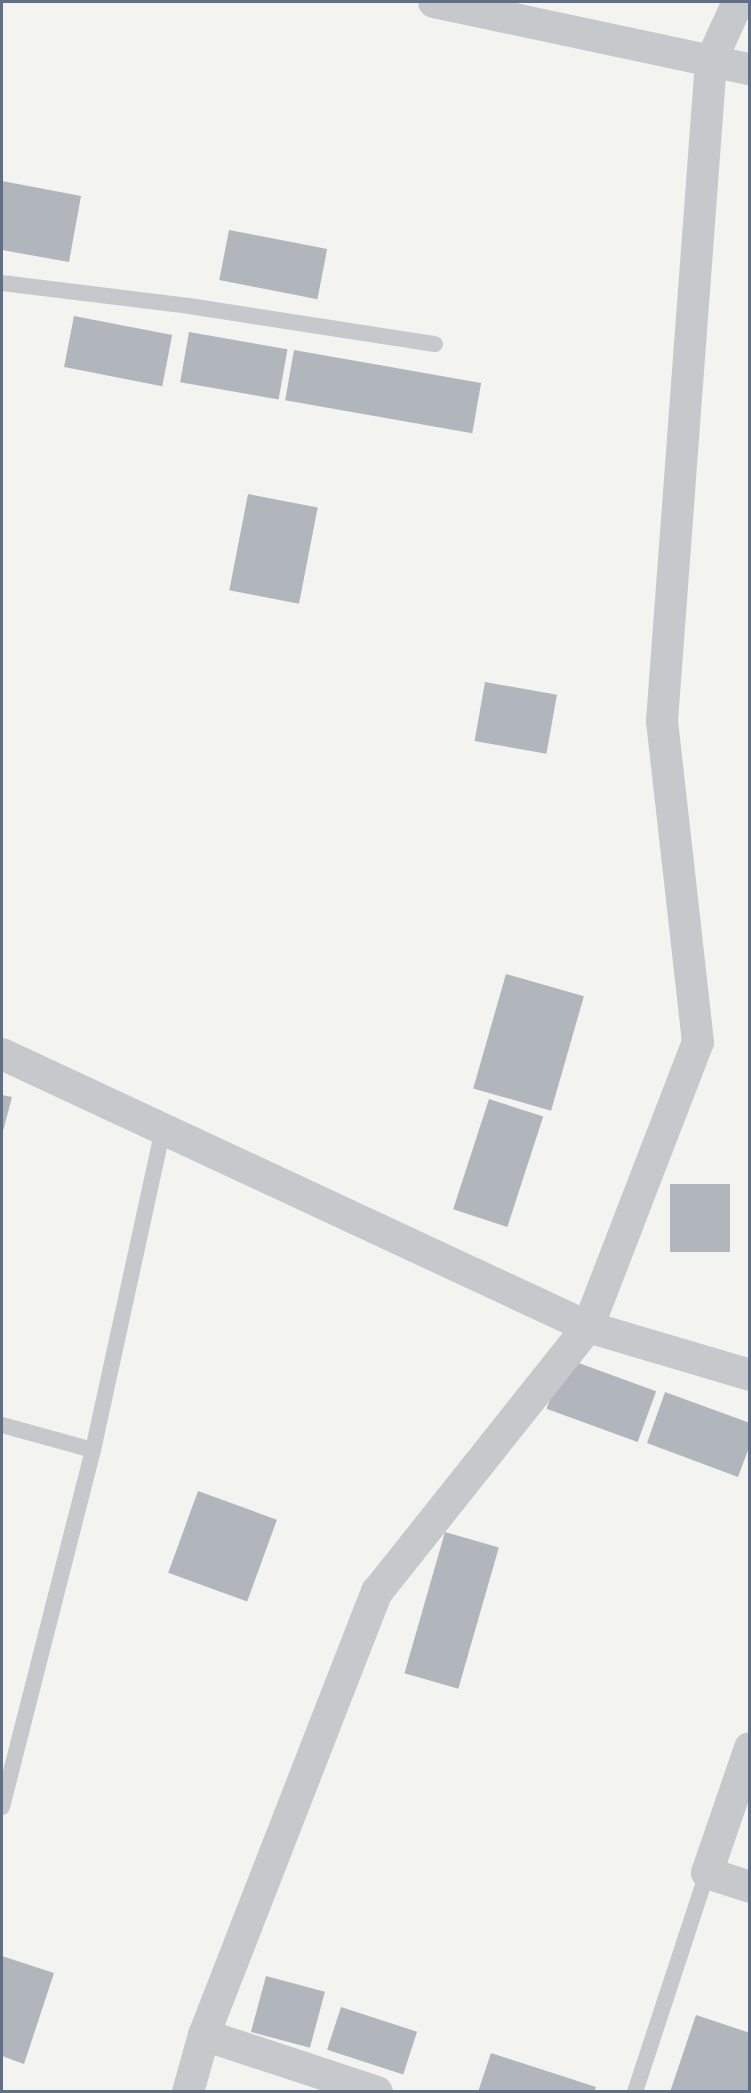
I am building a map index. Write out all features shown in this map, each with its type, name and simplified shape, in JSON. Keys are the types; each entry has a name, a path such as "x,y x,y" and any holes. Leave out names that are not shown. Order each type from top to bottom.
{"street":[{"path":"434,2 750,69"},
{"path":"188,2091 204,2035 377,1592 588,1327 698,1042 662,721 711,61 738,2"},
{"path":"2,1054 588,1327 750,1375"},
{"path":"750,1748 707,1873 750,1887"},
{"path":"204,2035 377,2091"}],"lane":[{"path":"2,283 189,306 435,344"},
{"path":"2,1807 93,1450 163,1129"},
{"path":"2,1425 93,1450"},
{"path":"635,2091 707,1873"}],"building":[{"path":"2,181 81,196 69,262 2,250"},
{"path":"229,230 327,249 317,299 219,280"},
{"path":"74,316 172,335 162,386 64,367"},
{"path":"189,332 287,349 279,400 180,382"},
{"path":"294,350 481,383 472,433 285,400"},
{"path":"248,494 318,508 299,604 229,590"},
{"path":"485,682 557,695 546,754 475,741"},
{"path":"506,974 584,996 551,1111 473,1088"},
{"path":"2,1095 12,1097 2,1135"},
{"path":"489,1099 543,1117 507,1227 453,1209"},
{"path":"670,1184 730,1184 730,1252 670,1252"},
{"path":"565,1358 656,1391 638,1442 547,1409"},
{"path":"665,1392 750,1423 750,1445 738,1477 647,1443"},
{"path":"198,1491 277,1520 247,1601 168,1573"},
{"path":"445,1532 499,1547 458,1689 404,1673"},
{"path":"2,1956 54,1973 24,2064 2,2056"},
{"path":"266,1976 325,1992 310,2048 251,2032"},
{"path":"341,2007 417,2032 403,2075 327,2050"},
{"path":"696,2015 750,2033 750,2092 670,2092"},
{"path":"491,2053 596,2087 594,2092 478,2092"}]}
